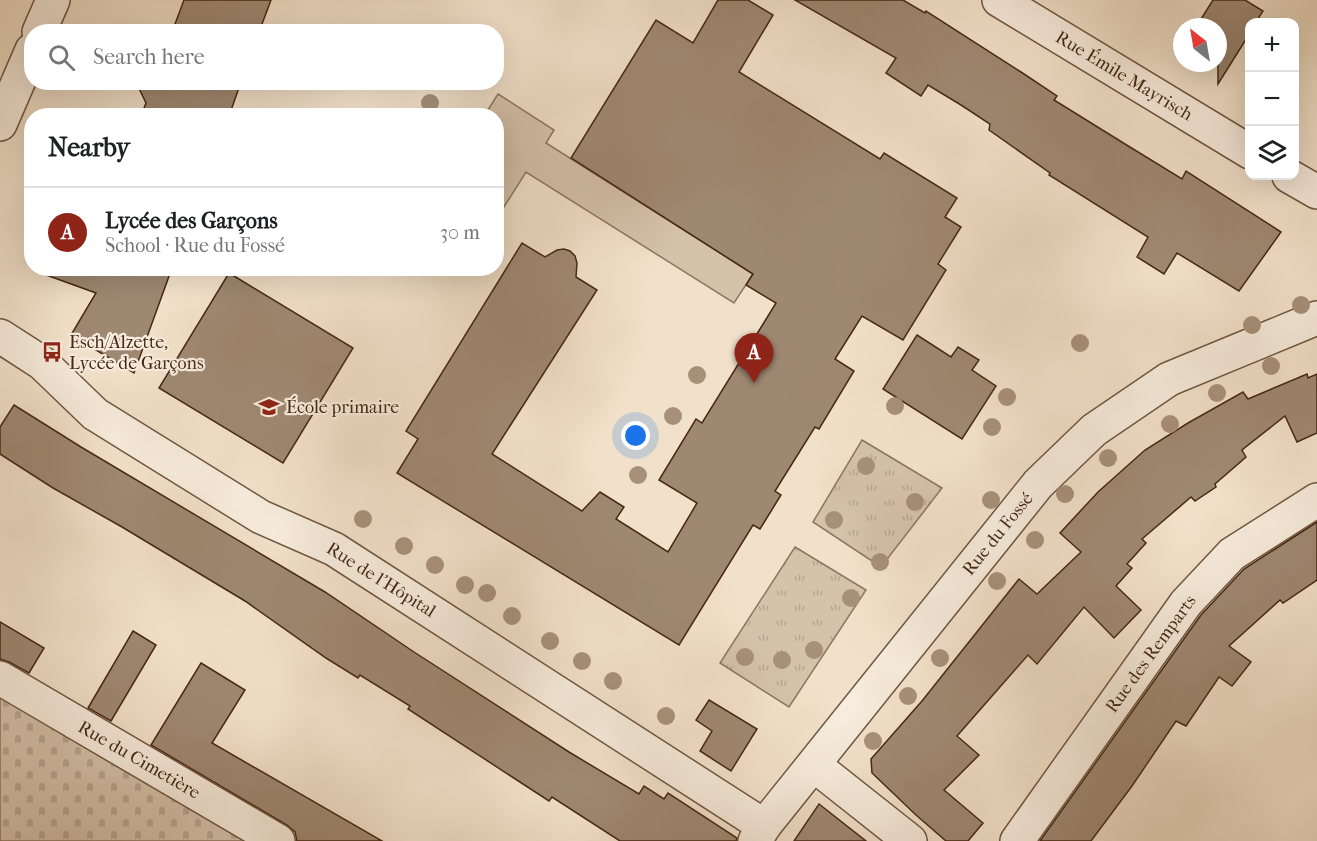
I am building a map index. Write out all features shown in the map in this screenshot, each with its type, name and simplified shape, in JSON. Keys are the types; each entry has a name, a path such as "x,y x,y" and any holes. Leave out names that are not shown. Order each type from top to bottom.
{"street":[{"path":"42,24 53,0"},
{"name":"Rue Émile Mayrisch","path":"999,0 1245,149"},
{"path":"0,124 24,68"},
{"path":"1296,180 1317,192"},
{"name":"Rue du Fossé","path":"760,834 1038,484 1094,430 1169,379 1317,318"},
{"name":"Rue de l'Hôpital","path":"1,338 42,363 95,414 261,517 334,549 760,834"},
{"name":"Rue des Remparts","path":"1017,841 1186,603 1232,554 1317,500"},
{"name":"Rue du Cimetière","path":"0,678 278,841"},
{"path":"814,765 910,841"}],"green space":[{"path":"498,94 554,130 546,143 753,274 734,303 526,172 504,207 504,108 489,108"},
{"path":"862,440 942,488 881,567 813,522"},
{"path":"795,547 866,590 789,707 720,663"},
{"path":"0,696 254,841 0,841"}],"building":[{"path":"184,0 271,0 262,24 175,24"},
{"path":"718,0 748,0 773,15 739,72 880,159 884,153 957,198 945,217 961,227 938,264 946,270 903,340 862,316 835,359 854,371 819,429 815,427 775,491 781,495 760,529 753,525 679,645 397,473 418,439 406,431 502,276 504,276 504,272 522,243 545,257 564,249 575,256 576,277 597,290 492,454 582,511 600,492 624,507 616,519 668,552 697,503 659,480 696,419 702,423 776,303 746,285 753,274 571,158 656,20 693,43"},
{"path":"795,0 903,0 925,13 926,11 1057,96 1054,100 1182,179 1186,171 1281,232 1239,291 1177,253 1164,274 1137,257 1148,237 1049,175 1050,173 989,130 990,124 961,105 928,85 921,96 886,73 896,58"},
{"path":"1213,0 1245,0 1263,11 1259,18 1245,18 1245,41 1227,70 1227,18 1202,18"},
{"path":"1218,72 1226,72 1218,84"},
{"path":"140,90 238,90 232,108 144,108 146,103"},
{"path":"49,276 169,276 134,373 71,335 96,293"},
{"path":"227,276 234,276 353,348 283,463 159,388"},
{"path":"917,335 951,357 958,347 979,360 972,370 996,386 962,439 883,389"},
{"path":"1307,374 1308,378 1317,374 1317,433 1297,442 1285,416 1242,450 1246,457 1215,484 1216,487 1195,501 1191,497 1142,539 1146,543 1127,564 1132,568 1116,586 1141,610 1114,638 1084,607 1037,664 1028,655 957,736 979,755 944,790 983,823 968,841 946,841 872,773 871,759 922,701 1019,579 1037,594 1081,552 1060,533 1098,492 1145,450 1188,423 1243,392 1248,399"},
{"path":"14,405 325,592 569,752 639,794 644,786 664,799 668,793 737,838 736,841 620,841 552,797 549,801 408,709 410,706 360,675 358,678 326,658 245,601 53,488 0,454 0,427"},
{"path":"1317,522 1317,580 1283,603 1280,600 1229,646 1251,662 1232,686 1219,677 1186,726 1176,721 1091,841 1040,841 1201,615 1244,569"},
{"path":"0,622 44,648 29,673 0,659"},
{"path":"133,631 156,645 111,721 88,708"},
{"path":"201,663 245,690 212,743 382,841 297,841 295,832 287,825 151,745"},
{"path":"709,700 757,729 731,771 700,751 712,731 696,720"},
{"path":"819,804 866,841 794,841"}],"place":[{"name":"Esch/Alzette, Lycée de Garçons","path":"52,352"},
{"name":"Lycée des Garçons","path":"754,383"},
{"name":"École primaire","path":"269,407"}]}
